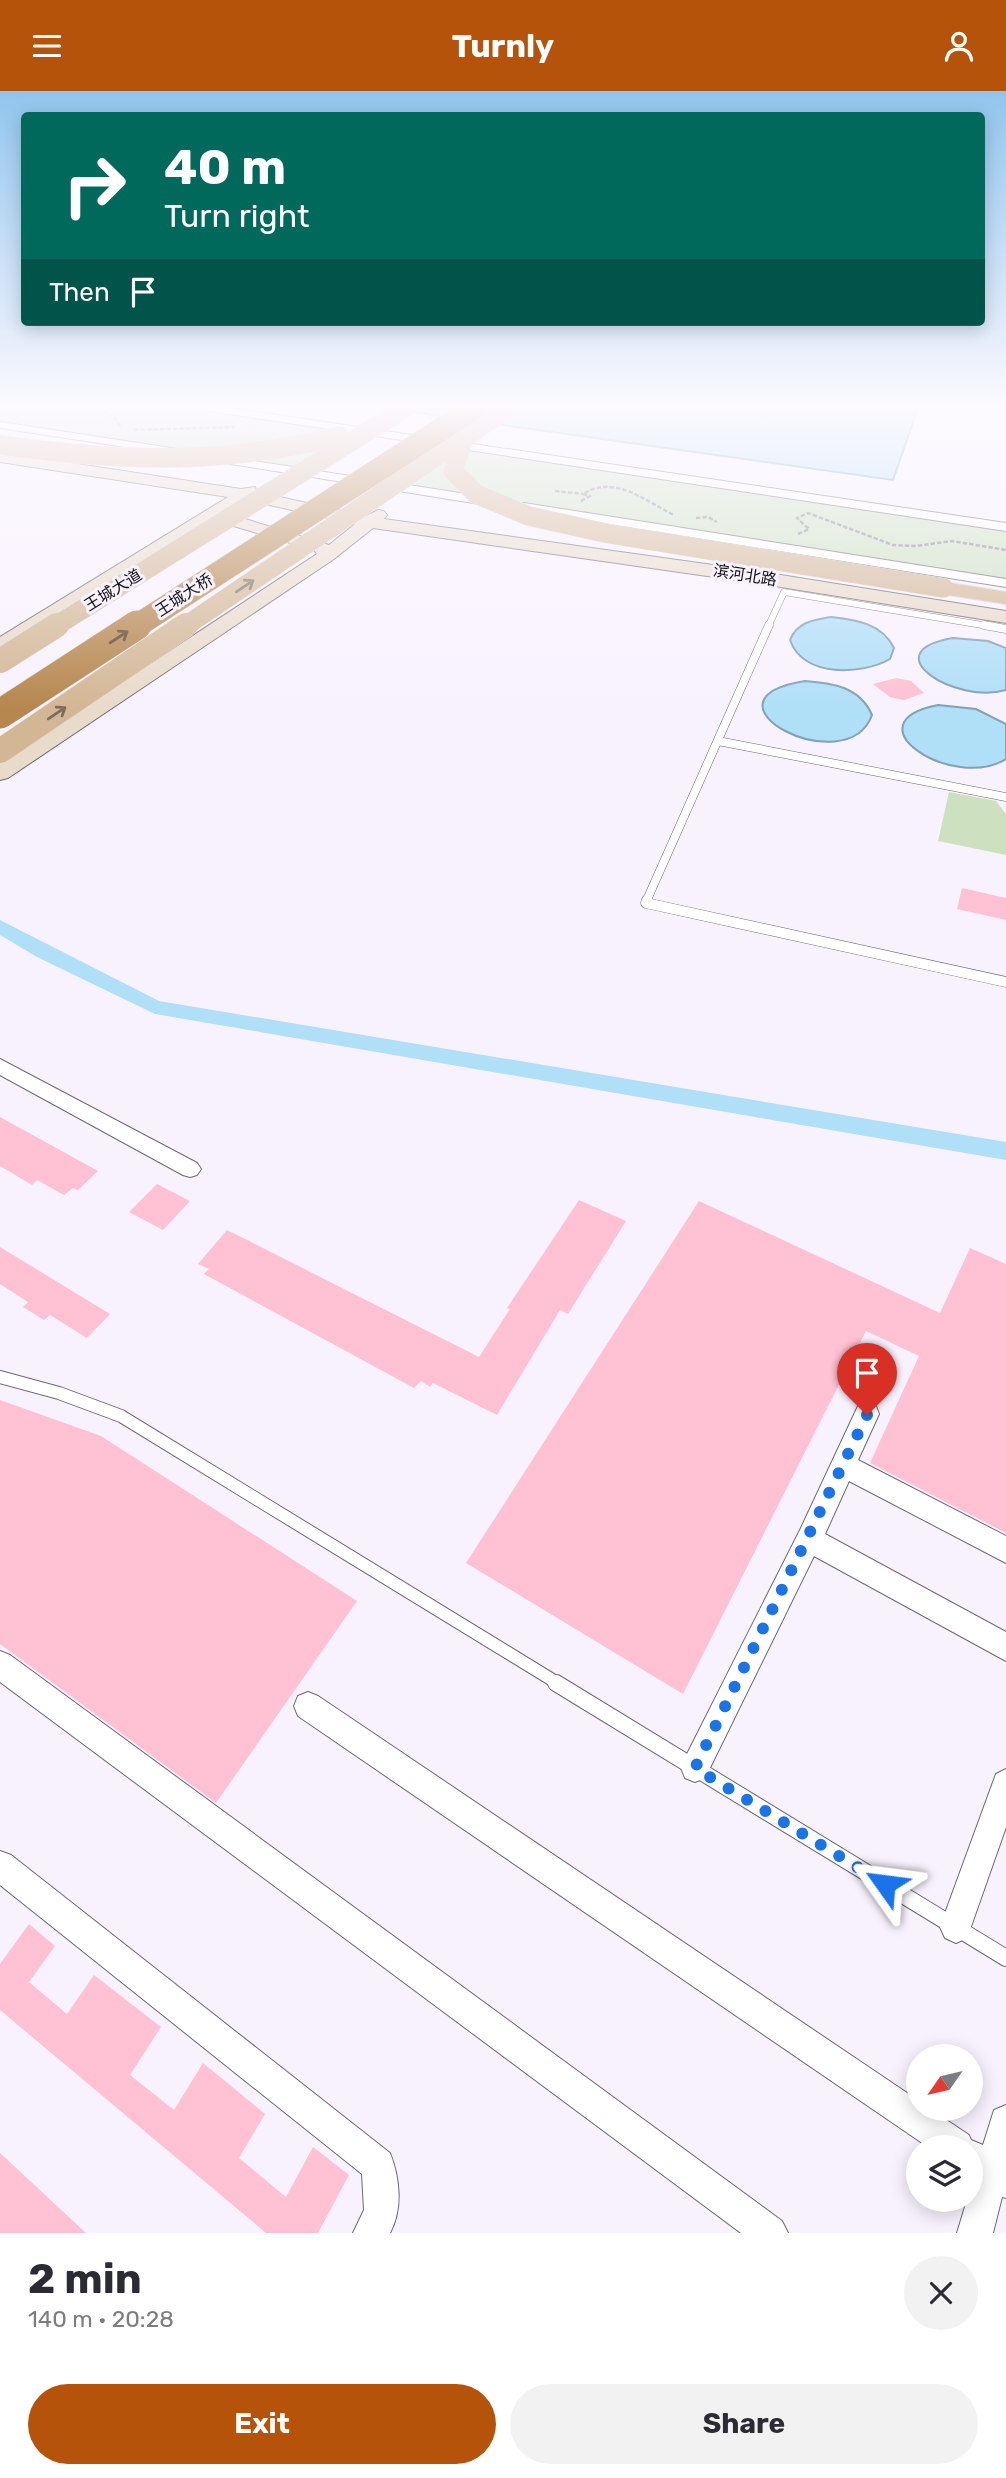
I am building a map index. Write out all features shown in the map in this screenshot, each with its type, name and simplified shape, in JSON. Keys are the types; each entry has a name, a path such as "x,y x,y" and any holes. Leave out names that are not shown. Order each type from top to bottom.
{"highway":[{"name":"王城大桥","path":"0,690 285,508"},
{"name":"王城大桥","path":"0,713 319,508"}],"main road":[{"path":"0,646 221,508"},
{"name":"王城大道","path":"0,661 244,508"},
{"name":"滨河北路","path":"336,508 376,517 1006,617"},
{"path":"0,751 360,508"},
{"path":"508,508 528,516 604,533 1006,598"},
{"path":"206,517 220,517 320,546 327,555"},
{"path":"0,772 327,555 376,517"},
{"name":"滨河北路","path":"376,517 1006,610"}],"street":[{"path":"532,508 1006,583"},
{"path":"878,508 1006,527"},
{"path":"0,1066 190,1169"},
{"path":"695,1768 809,1539 867,1415"},
{"path":"843,1465 1006,1550"},
{"path":"809,1539 1006,1647"},
{"path":"0,1665 770,2233"},
{"path":"308,1706 939,2135"},
{"path":"956,1927 1006,1784"},
{"path":"0,1866 378,2165 382,2213 371,2233"},
{"path":"975,2233 990,2170 1006,2122"}],"lane":[{"path":"1006,629 784,592 646,903 1006,982"},
{"path":"718,741 1006,797"},
{"path":"0,1377 60,1392 121,1416 1006,1958"}],"path":[{"path":"577,515 582,508"},
{"path":"661,508 680,517"},
{"path":"789,534 807,532 809,529 797,518 808,513 893,545 915,546 952,541 1006,550"},
{"path":"691,518 708,517 723,525"}],"green space":[{"path":"532,508 878,508 1006,527 1006,583"},
{"path":"949,792 996,801 1006,814 1006,855 938,841"}],"water":[{"path":"831,617 867,624 883,633 894,648 890,659 849,670 820,667 807,661 797,652 790,640 793,634 806,623"},
{"path":"953,638 988,641 1006,648 1006,690 986,693 965,690 930,675 921,665 920,654 930,645"},
{"path":"805,681 835,685 853,692 872,715 857,734 835,741 809,740 785,731 768,718 763,704 773,691"},
{"path":"938,705 976,709 1006,724 1006,759 984,767 960,767 937,761 918,751 906,739 903,726 913,714"}],"building":[{"path":"896,678 911,681 924,693 904,700 890,697 873,684"},
{"path":"962,888 1006,898 1006,920 957,909"},
{"path":"0,1117 98,1171 78,1190 73,1188 64,1195 37,1180 32,1185 0,1166"},
{"path":"157,1184 190,1201 163,1230 129,1212"},
{"path":"579,1200 626,1221 568,1314 560,1310 497,1415 433,1383 430,1387 421,1381 414,1388 204,1274 209,1269 198,1264 227,1230 479,1357 510,1309 507,1308"},
{"path":"699,1201 940,1313 970,1248 1006,1264 1006,1533 870,1463 919,1356 866,1331 683,1694 466,1563"},
{"path":"0,1247 110,1314 87,1338 50,1315 44,1320 23,1307 28,1302 0,1284"},
{"path":"0,1400 101,1436 357,1601 216,1803 0,1644"},
{"path":"29,1924 55,1946 29,1982 67,2014 94,1975 161,2027 130,2075 174,2110 203,2063 265,2114 239,2158 286,2197 313,2147 349,2175 318,2233 266,2233 0,2010 0,1964"},
{"path":"0,2153 86,2233 0,2233"}],"waterway":[{"path":"0,926 44,952 155,1007 1006,1151"}],"route":[{"path":"867,1415 809,1539 695,1768 885,1884"}]}
